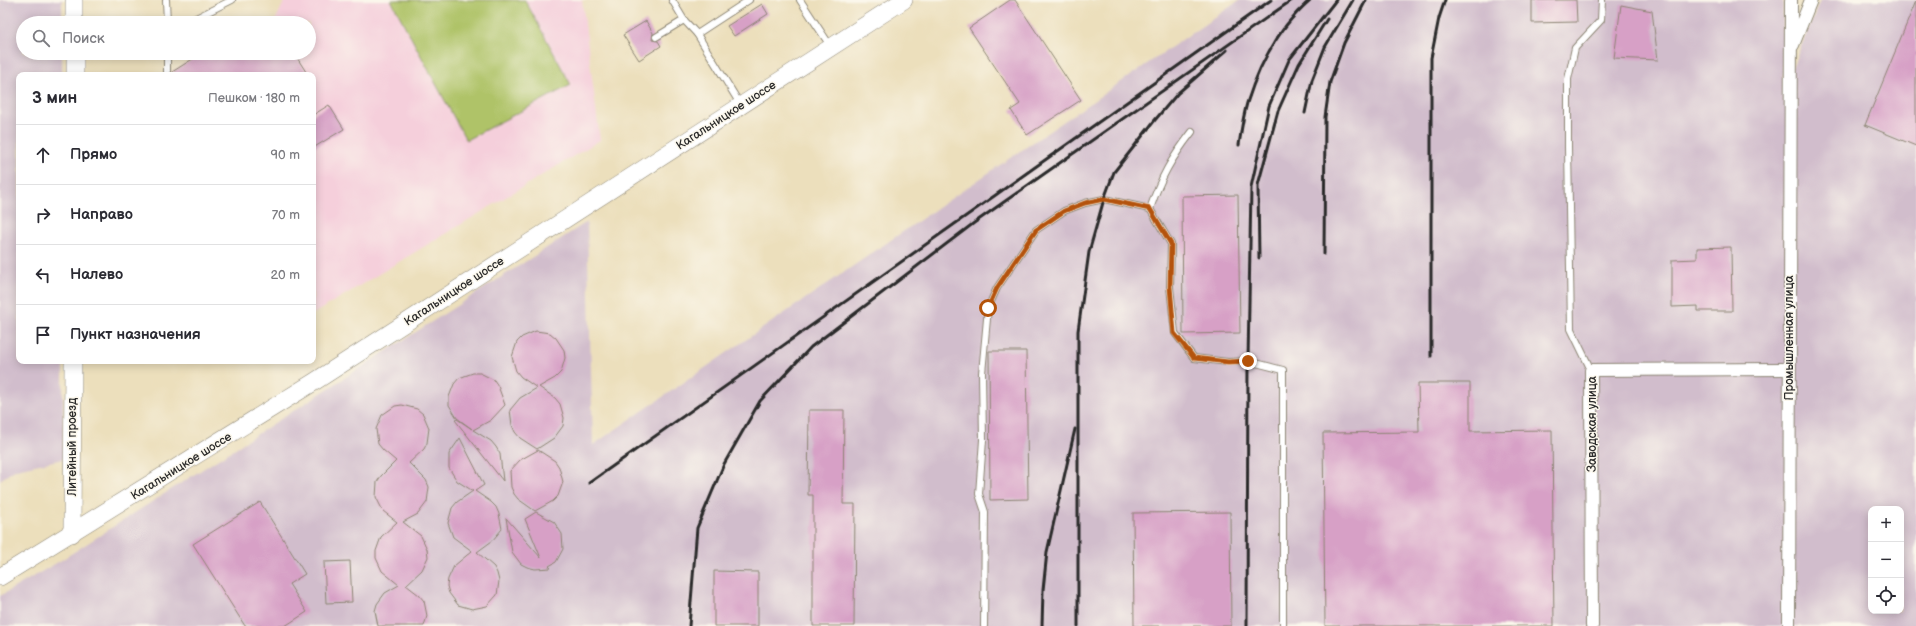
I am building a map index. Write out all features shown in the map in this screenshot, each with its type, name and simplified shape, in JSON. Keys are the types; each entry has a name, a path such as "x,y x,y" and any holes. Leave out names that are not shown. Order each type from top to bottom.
{"main road":[{"path":"74,0 74,16"},
{"name":"Кагальницкое шоссе","path":"0,577 72,534 314,382 904,0"},
{"path":"74,60 75,72"},
{"name":"Литейный проезд","path":"72,534 73,364"}],"street":[{"name":"Промышленная улица","path":"1789,626 1791,0"},
{"name":"Промышленная улица","path":"1790,50 1812,0"},
{"name":"Заводская улица","path":"1592,626 1591,370 1789,369"}],"lane":[{"path":"166,0 167,16"},
{"path":"200,16 232,0"},
{"path":"672,0 684,20 697,34 741,105"},
{"path":"697,34 749,0"},
{"path":"800,0 831,47"},
{"path":"1591,370 1571,329 1568,80 1575,48 1600,20 1602,0"},
{"path":"656,37 684,20"},
{"path":"166,72 167,60"},
{"path":"1150,209 1157,188 1171,158 1192,132"},
{"path":"984,626 985,512 979,494 983,440 982,373 988,308 997,288 1036,230 1064,211 1085,203 1104,199 1150,209 1171,244 1170,287 1174,333 1194,358 1228,362 1248,361 1283,370 1283,626"}],"shaded area":[{"path":"0,0 62,0 62,16 16,16 16,60 62,60 62,72 16,72 16,364 63,364 63,459 16,469 0,480"},
{"path":"285,0 582,0 600,140 316,312 316,72 251,72 257,60 316,60 316,16 277,16"},
{"path":"1240,0 1783,0 1783,88 1821,0 1916,0 1916,626 0,626 0,596 60,561 587,222 593,445"}],"green space":[{"path":"391,0 525,0 571,85 466,140"}],"building":[{"path":"1010,0 1015,0 1081,100 1027,135 1011,110 1020,104 969,28"},
{"path":"1532,0 1576,0 1577,22 1532,23"},
{"path":"1916,1 1916,146 1865,125"},
{"path":"762,4 768,14 734,36 727,26"},
{"path":"1621,5 1652,11 1658,60 1614,58"},
{"path":"646,21 653,33 652,40 658,41 661,46 639,60 623,35"},
{"path":"191,60 298,60 306,72 172,72"},
{"path":"329,105 344,129 316,146 316,113"},
{"path":"1238,195 1240,333 1183,334 1182,196"},
{"path":"1731,247 1732,311 1698,311 1698,306 1672,307 1672,260 1697,259 1697,248"},
{"path":"536,331 550,333 556,338 564,350 565,358 561,372 555,378 539,387 555,398 560,404 564,418 563,426 554,438 537,449 520,438 515,432 512,425 510,410 520,398 537,388 521,377 516,371 512,357 517,342 522,337"},
{"path":"989,351 1026,351 1028,499 990,500"},
{"path":"473,373 480,373 494,380 498,386 505,405 491,420 473,430 491,441 496,447 500,454 503,481 455,420 457,419 472,429 457,418 449,405 449,397 454,384 459,378"},
{"path":"1418,383 1470,383 1470,431 1552,430 1554,626 1325,626 1323,433 1419,432"},
{"path":"402,405 417,409 423,414 429,428 427,443 424,449 409,463 426,480 429,487 427,502 418,514 403,522 421,536 427,549 428,557 422,570 406,585 424,601 427,616 424,626 378,626 375,611 377,604 385,593 399,585 382,571 376,558 376,551 381,537 397,522 383,511 376,497 377,482 396,461 378,444 376,429 382,415 395,406"},
{"path":"809,410 844,410 843,504 855,504 854,626 813,626 813,495 808,495"},
{"path":"460,438 484,485 475,491 496,507 502,529 492,541 477,552 494,567 497,573 499,581 497,595 487,606 472,609 458,605 449,593 447,586 448,579 454,566 472,551 453,537 448,523 452,508 457,502 473,491 457,481 449,468 449,454"},
{"path":"538,450 555,461 559,467 563,482 558,496 553,501 535,511 518,499 514,494 511,487 510,471 520,460"},
{"path":"260,502 305,574 289,584 307,612 285,626 245,626 193,544"},
{"path":"536,512 554,522 562,534 563,549 556,562 549,566 551,568 535,569 527,567 521,564 512,552 506,518 541,558 525,519"},
{"path":"1230,512 1231,626 1134,626 1133,513"},
{"path":"350,561 352,602 326,603 324,562"},
{"path":"714,571 758,572 758,626 714,626"}],"railway":[{"path":"589,483 1271,0"},
{"path":"689,626 697,528 724,464 760,401 811,347 974,223 1292,0"},
{"path":"1239,145 1247,103 1264,61 1271,47 1289,22 1310,0"},
{"path":"1247,626 1248,361 1251,187 1269,106 1289,60 1336,0"},
{"path":"1305,113 1312,80 1325,47 1353,0"},
{"path":"1324,254 1325,117 1330,82 1344,43 1366,0"},
{"path":"1431,356 1431,58 1439,18 1445,0"},
{"path":"1259,258 1258,185 1278,111 1299,64 1327,19"},
{"path":"1078,626 1078,331 1089,252 1104,199 1114,172 1178,93 1227,50"},
{"path":"1042,626 1043,590 1047,552 1075,429"}],"route":[{"path":"988,308 997,288 1036,230 1064,211 1085,203 1104,199 1150,209 1171,244 1170,287 1174,333 1194,358 1228,362 1248,361"}]}
